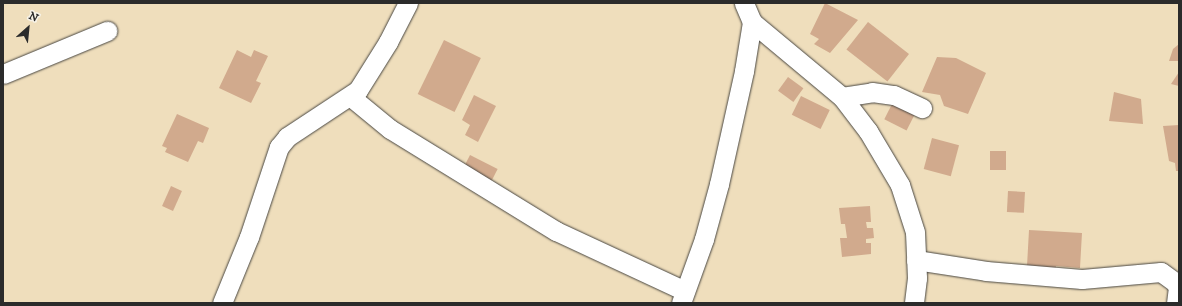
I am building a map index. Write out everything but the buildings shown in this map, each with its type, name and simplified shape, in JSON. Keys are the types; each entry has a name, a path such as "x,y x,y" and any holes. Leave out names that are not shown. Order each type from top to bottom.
{"street":[{"path":"222,303 249,237 279,147 288,137 351,97 366,81 408,3"},
{"path":"744,3 752,22 842,97 868,131 900,185 915,232 916,260 914,303"},
{"path":"351,97 390,129 556,232 683,297 704,239 719,184 752,22"},
{"path":"3,74 107,31"},
{"path":"842,97 872,92 894,95 922,108"},
{"path":"916,260 986,271 1082,279 1161,272 1175,282 1178,287 1176,303"}]}
